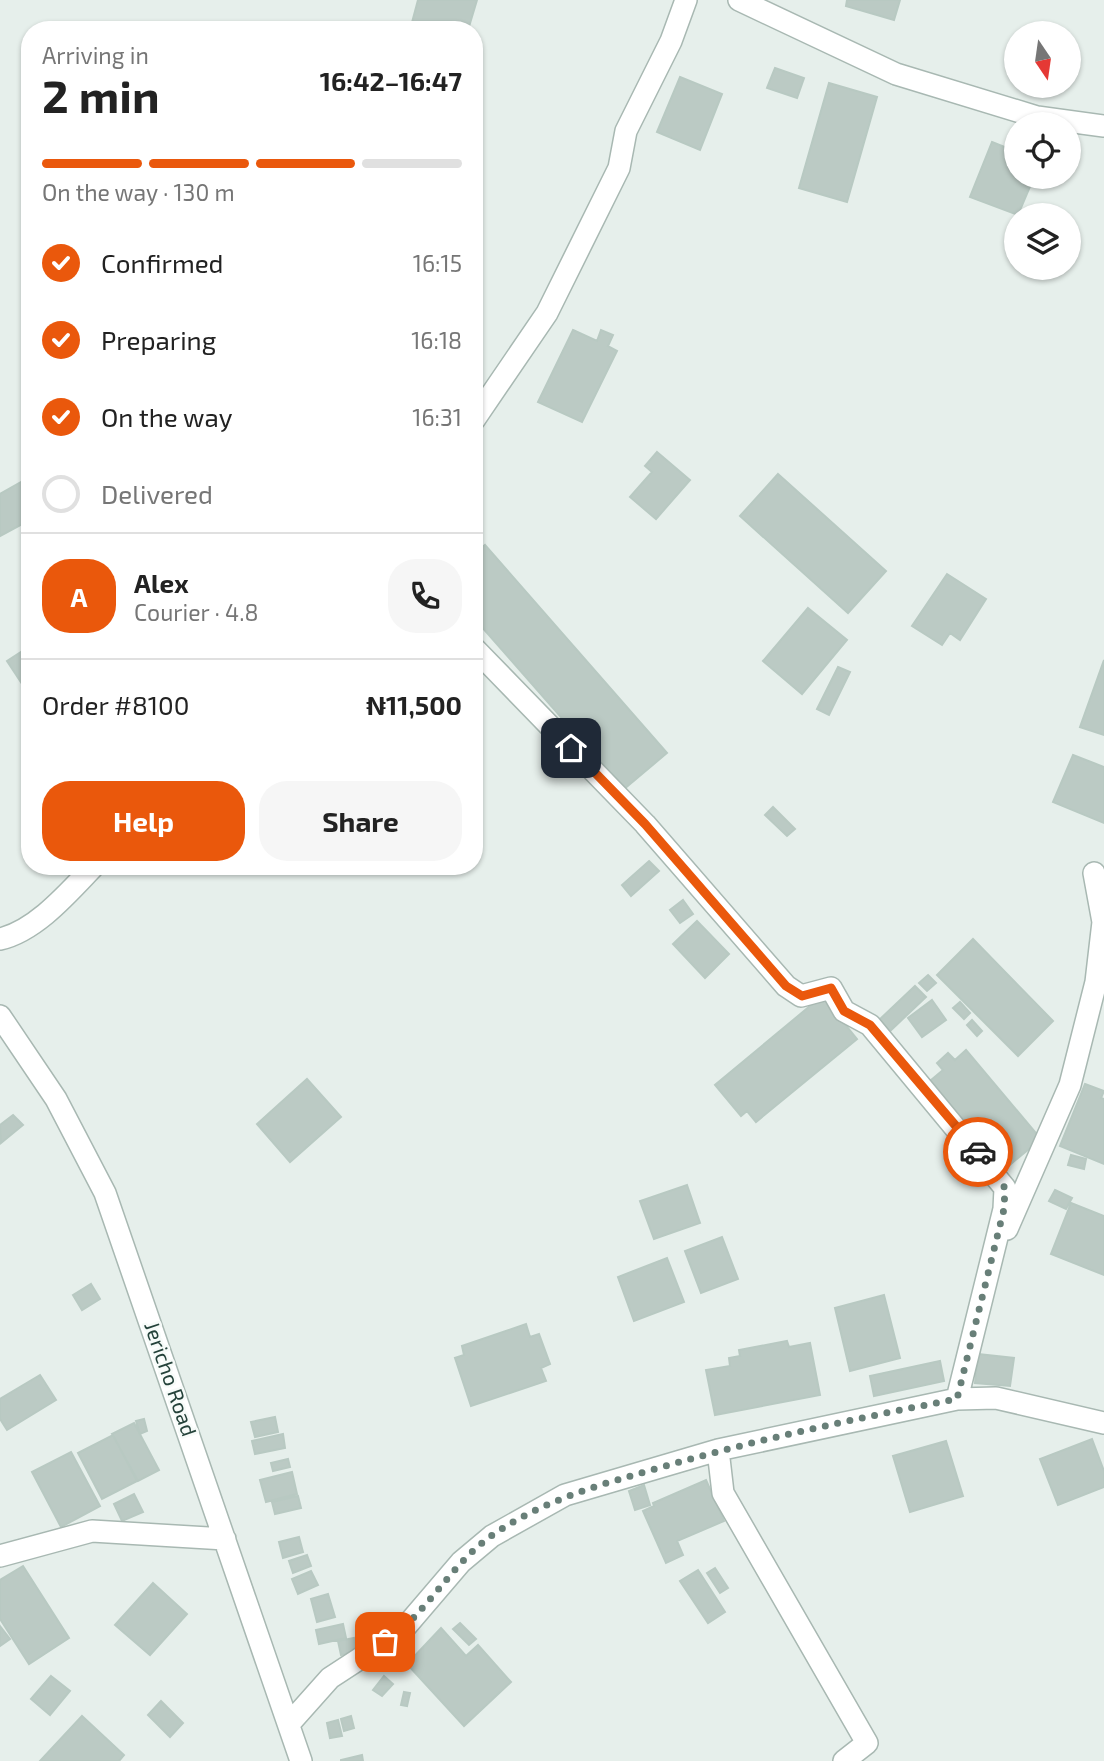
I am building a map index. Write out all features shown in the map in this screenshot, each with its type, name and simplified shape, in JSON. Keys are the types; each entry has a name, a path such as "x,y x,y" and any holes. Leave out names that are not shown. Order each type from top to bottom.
{"street":[{"path":"483,407 547,313 619,168 626,131 671,41 686,0"},
{"path":"740,0 896,74 1037,117 1104,126"},
{"path":"483,657 645,824 786,986 802,996 831,988 844,1011 870,1025 992,1168 1005,1188 1004,1209 957,1399"},
{"path":"986,1276 1070,1085 1098,970 1103,922 1094,873"},
{"path":"0,939 30,923 64,897 85,875"},
{"name":"Jericho Road","path":"0,1016 56,1099 105,1193 301,1761"},
{"path":"289,1724 330,1678 402,1631 461,1562 492,1536 565,1495 718,1450 957,1399 996,1398 1104,1423"},
{"path":"718,1450 723,1493 867,1743 844,1761"},
{"path":"0,1556 92,1531 225,1539"}],"building":[{"path":"418,0 477,0 471,21 412,21"},
{"path":"847,0 900,0 894,20 846,6"},
{"path":"775,68 804,78 797,98 767,88"},
{"path":"680,77 722,94 700,150 657,132"},
{"path":"829,83 877,97 847,202 799,188"},
{"path":"992,142 1004,147 1004,189 1029,189 1023,203 1004,203 1004,210 970,197"},
{"path":"573,330 597,341 601,330 613,335 608,346 617,351 582,422 538,402"},
{"path":"657,452 690,480 656,519 630,497 652,472 645,466"},
{"path":"778,474 886,571 848,613 740,516"},
{"path":"21,482 21,525 0,536 0,494"},
{"path":"485,545 667,753 624,789 483,628"},
{"path":"947,574 986,599 960,640 950,633 942,645 912,626"},
{"path":"808,608 847,640 802,694 763,661"},
{"path":"21,652 21,682 7,661"},
{"path":"1104,660 1104,735 1080,727"},
{"path":"838,667 850,672 829,715 817,709"},
{"path":"1073,755 1104,767 1104,823 1053,802"},
{"path":"773,807 795,829 787,836 765,815"},
{"path":"649,861 659,871 631,896 622,885"},
{"path":"683,900 693,914 680,923 670,910"},
{"path":"697,921 729,954 705,978 673,944"},
{"path":"973,939 1053,1021 1018,1056 937,975"},
{"path":"928,975 936,983 927,991 919,983"},
{"path":"915,986 926,997 889,1032 878,1021"},
{"path":"822,996 857,1039 756,1122 747,1111 741,1116 715,1085"},
{"path":"932,1000 946,1020 922,1037 908,1018"},
{"path":"960,1002 970,1013 964,1019 953,1008"},
{"path":"972,1020 982,1031 977,1036 967,1025"},
{"path":"966,1050 1041,1139 1000,1173 925,1085 943,1070 937,1063 948,1053 955,1060"},
{"path":"307,1079 341,1117 290,1162 257,1124"},
{"path":"1085,1084 1104,1091 1101,1098 1104,1099 1104,1164 1060,1146"},
{"path":"13,1115 23,1125 1,1143 0,1125"},
{"path":"1071,1155 1086,1159 1084,1169 1068,1165"},
{"path":"687,1185 700,1223 654,1239 640,1201"},
{"path":"1055,1190 1072,1198 1066,1209 1049,1201"},
{"path":"1071,1203 1104,1216 1104,1275 1051,1254"},
{"path":"722,1237 738,1279 701,1293 685,1251"},
{"path":"667,1258 684,1302 634,1321 618,1277"},
{"path":"91,1284 100,1299 82,1310 73,1295"},
{"path":"884,1295 900,1358 850,1371 835,1308"},
{"path":"526,1324 530,1337 539,1334 550,1364 541,1368 546,1381 471,1406 455,1358 464,1355 462,1346"},
{"path":"787,1341 789,1347 810,1343 820,1395 715,1415 706,1370 730,1366 729,1358 740,1356 739,1350"},
{"path":"978,1354 1014,1358 1010,1386 975,1383"},
{"path":"940,1361 944,1381 874,1396 870,1376"},
{"path":"40,1375 56,1400 7,1430 0,1419 0,1399"},
{"path":"275,1417 278,1432 255,1437 251,1422"},
{"path":"144,1419 147,1431 140,1434 136,1421"},
{"path":"134,1423 159,1470 138,1481 112,1434"},
{"path":"283,1434 285,1448 255,1454 252,1441"},
{"path":"113,1435 137,1481 102,1499 78,1453"},
{"path":"1092,1439 1104,1471 1104,1487 1058,1505 1040,1459"},
{"path":"946,1441 963,1496 910,1512 893,1456"},
{"path":"71,1452 100,1506 61,1527 32,1472"},
{"path":"288,1459 290,1467 273,1471 271,1463"},
{"path":"292,1472 297,1494 266,1502 260,1480"},
{"path":"706,1480 724,1521 677,1541 683,1555 666,1563 643,1511 654,1506 653,1503"},
{"path":"644,1485 650,1505 635,1510 629,1491"},
{"path":"134,1494 143,1512 122,1521 114,1504"},
{"path":"298,1496 301,1508 275,1514 272,1502"},
{"path":"299,1537 303,1552 283,1558 279,1542"},
{"path":"307,1555 311,1566 293,1573 289,1561"},
{"path":"23,1566 69,1638 29,1664 0,1619 0,1580"},
{"path":"715,1568 728,1588 720,1593 707,1573"},
{"path":"698,1570 725,1612 708,1623 680,1581"},
{"path":"311,1571 318,1585 298,1594 292,1579"},
{"path":"153,1583 187,1614 150,1655 115,1625"},
{"path":"328,1594 335,1617 317,1622 311,1599"},
{"path":"460,1623 476,1639 469,1645 453,1629"},
{"path":"343,1624 346,1638 319,1644 316,1630"},
{"path":"0,1626 10,1639 0,1646"},
{"path":"441,1628 466,1656 478,1645 511,1682 464,1726 407,1664"},
{"path":"354,1638 357,1651 341,1655 338,1641"},
{"path":"51,1676 70,1691 50,1715 31,1699"},
{"path":"384,1676 393,1684 382,1696 373,1690"},
{"path":"404,1692 410,1693 407,1706 401,1705"},
{"path":"161,1701 183,1723 170,1737 148,1715"},
{"path":"82,1716 124,1755 119,1761 40,1761"},
{"path":"351,1716 354,1728 344,1731 341,1719"},
{"path":"338,1720 342,1736 330,1738 327,1723"},
{"path":"362,1755 363,1761 341,1761 341,1760"}],"way so far":[{"path":"385,1642 402,1631 461,1562 492,1536 525,1515 565,1495 718,1450 957,1399 1004,1209 1005,1188 978,1152"}],"route":[{"path":"571,748 645,824 786,986 802,996 831,988 844,1011 870,1025 978,1152"}]}
